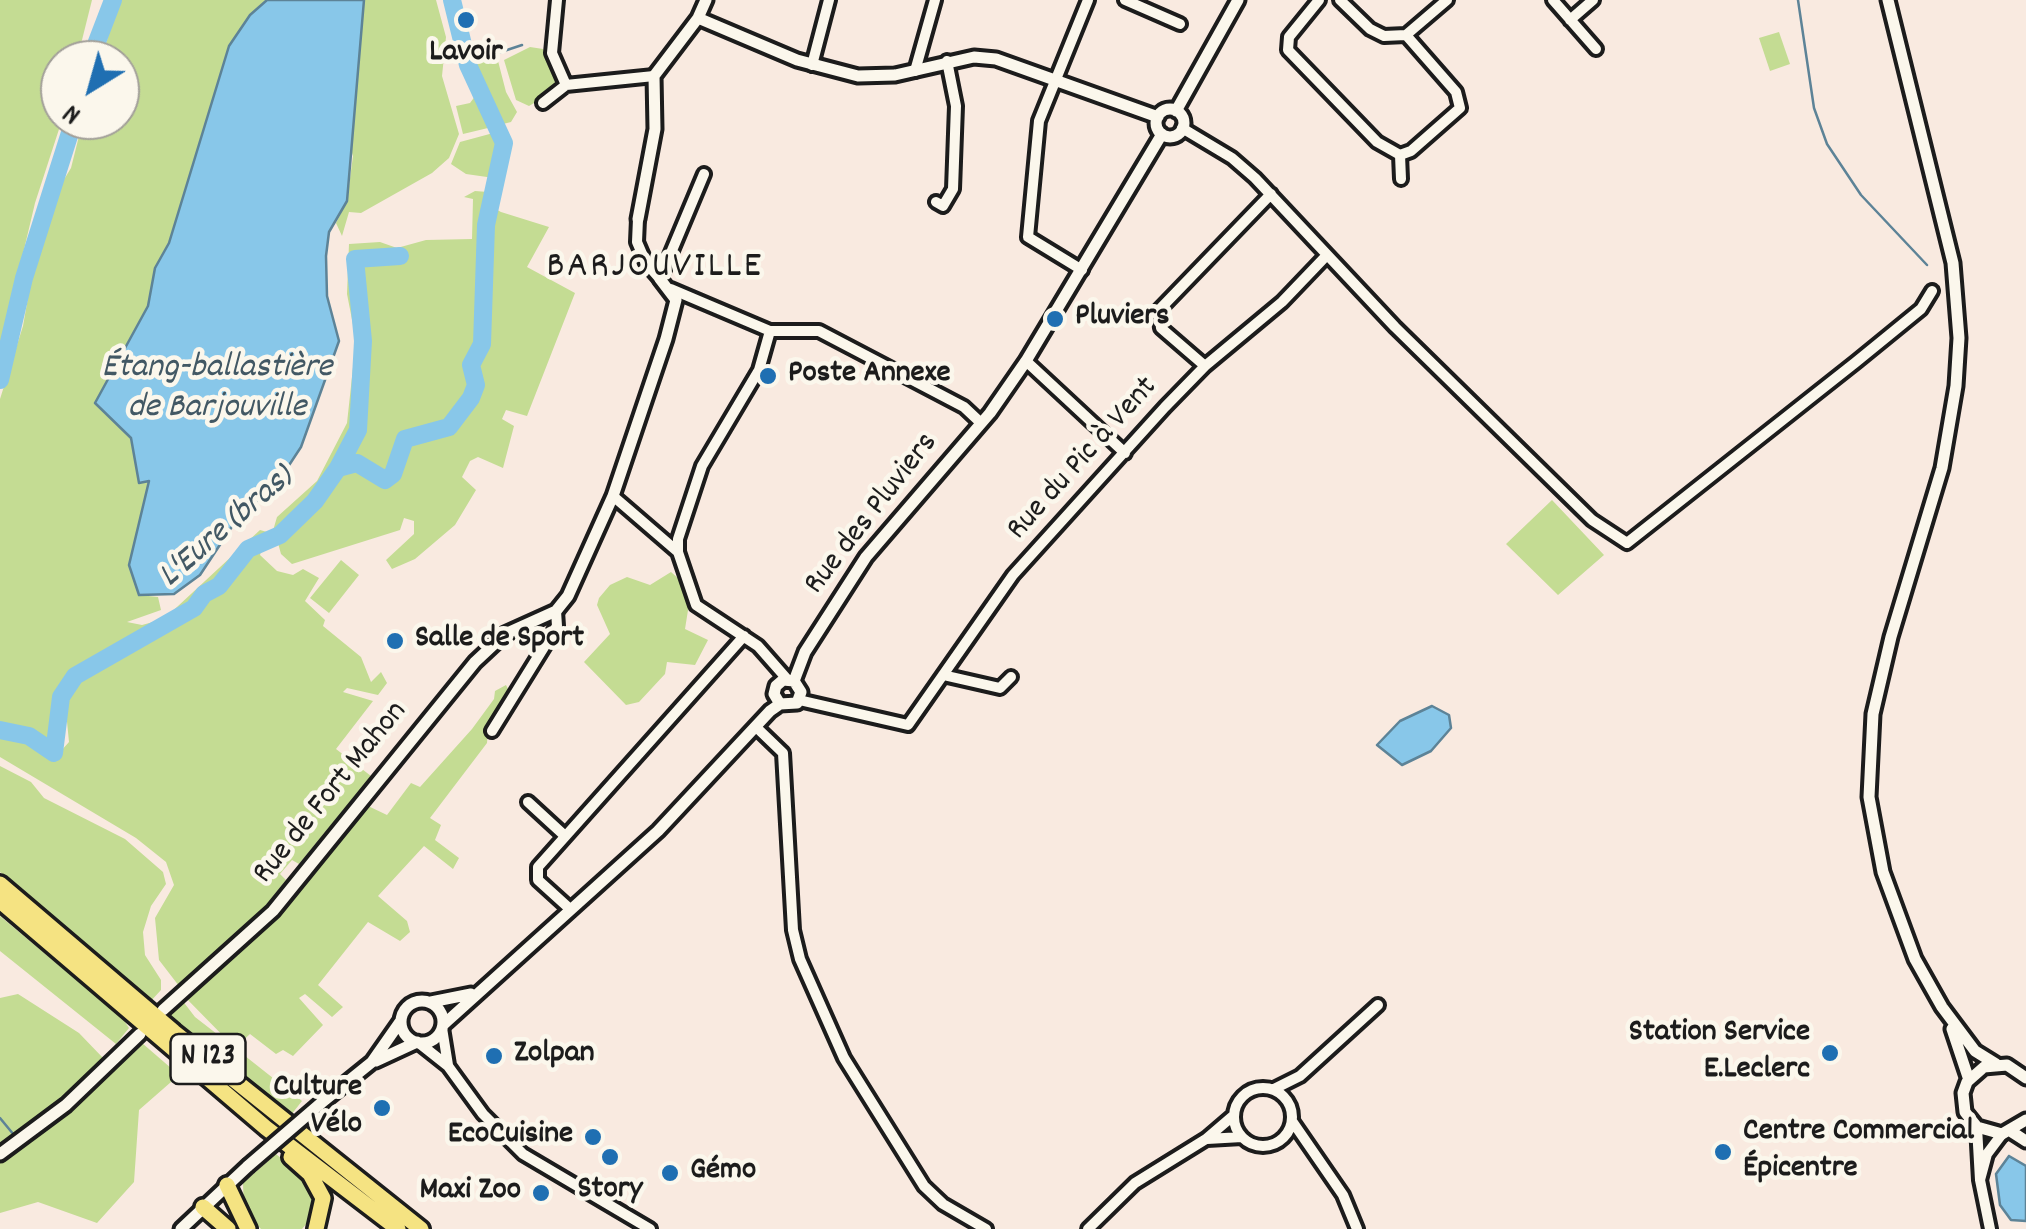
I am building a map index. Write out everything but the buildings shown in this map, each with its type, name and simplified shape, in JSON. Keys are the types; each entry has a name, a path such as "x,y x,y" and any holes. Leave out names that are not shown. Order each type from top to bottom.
{"main road":[{"name":"N 123","path":"0,884 174,1032 421,1229"},
{"name":"N 123","path":"0,902 266,1128 398,1229"},
{"path":"266,1128 317,1184 323,1198 316,1229"},
{"path":"227,1185 248,1229"},
{"path":"204,1207 228,1229"}],"street":[{"path":"557,0 552,53 563,80"},
{"path":"706,0 698,18 654,76 655,128 637,242 646,263 671,289 770,330 818,331 964,407 981,422"},
{"path":"812,65 829,0"},
{"path":"915,71 934,0"},
{"path":"1082,270 1028,237 1039,120 1088,0"},
{"path":"1124,0 1180,24"},
{"path":"1238,0 1176,110 1182,128 1232,158 1272,194 1363,292 1592,520 1626,543 1856,362 1921,308 1932,292"},
{"path":"1319,0 1289,37 1288,50 1377,142 1400,155 1411,151 1460,108 1456,92 1406,35"},
{"path":"1340,0 1370,30 1384,36 1406,35 1447,0"},
{"path":"1553,0 1596,49"},
{"path":"1570,20 1593,0"},
{"path":"1888,0 1954,263 1959,338 1954,400 1942,468 1891,637 1873,714 1870,797 1883,872 1903,934 1961,1049 1969,1080"},
{"path":"698,18 812,65 858,76 915,71 946,60 996,59 1158,117"},
{"path":"936,202 943,206 953,189 956,106 946,60"},
{"path":"543,103 563,80 654,76"},
{"path":"1158,117 1167,109 1176,110"},
{"path":"1158,117 1162,134 1175,136 1182,128"},
{"name":"Rue des Pluviers","path":"791,680 866,557 981,422 1026,361 1162,134"},
{"path":"1400,155 1401,179"},
{"path":"660,279 704,174"},
{"path":"1205,366 1162,328 1160,310 1272,194"},
{"name":"Rue du Pic à Vent","path":"799,700 908,725 1014,575 1205,366 1282,302 1327,255"},
{"path":"492,731 557,626 556,612 568,596 613,496 666,338 676,300 671,289"},
{"path":"770,330 760,370 702,466 678,538 678,552 696,606 744,636 800,688 799,700 789,706 780,704"},
{"path":"1026,361 1125,453"},
{"path":"613,496 678,552"},
{"name":"Rue de Fort Mahon","path":"163,1010 272,911 476,662 505,634 556,612"},
{"path":"570,909 538,880 537,871 744,636"},
{"path":"942,676 1000,688 1011,677"},
{"path":"780,704 775,690 791,680"},
{"path":"180,1229 372,1062 418,1042 432,1041 480,990 658,831 780,704"},
{"path":"756,727 783,753 787,863 800,959 844,1058 924,1186 943,1204 986,1229"},
{"path":"528,802 565,836"},
{"path":"372,1062 410,1004 450,1002 480,990"},
{"path":"430,1002 441,1011 448,1066"},
{"path":"1088,1229 1135,1183 1206,1139 1234,1115 1238,1100 1249,1091 1274,1090 1300,1076 1378,1005"},
{"path":"1942,1007 1974,1051 1996,1064"},
{"path":"401,1019 406,1036 448,1066 483,1114 523,1154 650,1229"},
{"path":"0,1154 66,1105 140,1034"},
{"path":"1990,1229 1980,1180 1977,1127 1964,1112 1963,1093 1969,1080 1984,1066 2008,1066 2026,1078"},
{"path":"1300,1076 1290,1105 1292,1121 1310,1153 1342,1195 1357,1229"},
{"path":"1274,1090 1290,1105"},
{"path":"1234,1115 1242,1137"},
{"path":"1980,1180 1988,1154 2026,1120"},
{"path":"1279,1141 1292,1121"},
{"path":"1977,1127 2026,1141"},
{"path":"1206,1139 1242,1137 1256,1145 1279,1141 1310,1153"}],"green space":[{"path":"0,0 92,0 82,40 40,40 40,140 55,140 35,203 0,351"},
{"path":"119,0 267,0 250,15 169,243 155,268 148,306 95,403 130,437 139,483 149,481 129,565 139,595 158,597 161,610 127,622 142,625 164,619 260,530 267,532 260,555 277,571 293,575 303,569 319,578 305,601 325,620 323,626 361,657 371,682 381,672 387,683 378,695 347,688 343,692 373,701 336,749 371,776 299,864 292,860 280,874 286,880 256,918 179,986 159,960 155,918 174,885 166,862 136,838 0,757 0,399 23,326 36,252 57,191 71,168 78,140 140,140 140,40 107,40","holes":["63,681 69,742 52,761 37,742 47,738 56,724"]},
{"path":"364,0 436,0 446,37 442,76 459,134 449,158 432,173 361,213 349,212 342,236 336,223 347,201 353,156 349,144"},
{"path":"1779,32 1790,64 1770,71 1759,38"},
{"path":"530,47 543,49 561,87 529,106 516,100 504,60"},
{"path":"497,57 506,92 517,112 511,122 503,124 474,64"},
{"path":"476,95 488,128 463,134 456,106 470,103"},
{"path":"497,132 494,178 466,174 451,164 460,142"},
{"path":"475,191 488,192 488,205 501,212 549,227 527,267 575,293 527,416 506,410 502,419 514,426 503,468 478,457 470,461 462,477 476,490 455,525 415,559 392,569 386,560 414,534 414,521 404,518 400,530 292,564 281,554 278,543 286,532 272,534 277,517 317,481 347,423 356,340 347,294 349,244 380,242 397,248 426,240 472,239 473,199 464,197"},
{"path":"1552,500 1604,555 1558,595 1506,544"},
{"path":"341,560 359,575 329,613 310,598"},
{"path":"671,572 679,579 689,604 685,629 708,640 695,665 667,662 665,674 639,702 626,705 584,662 610,634 597,605 599,598 610,585 627,577 650,585"},
{"path":"506,685 511,695 488,730 487,743 430,818 441,825 435,840 459,858 453,869 424,846 378,896 407,921 410,932 400,941 368,922 318,985 343,1007 332,1017 305,994 299,998 323,1025 293,1056 283,1050 276,1054 250,1034 235,1048 182,994 279,912 366,805 387,815 411,783 420,787 472,729 494,699 495,691"},
{"path":"0,766 31,782 44,798 125,839 163,872 166,884 151,906 143,932 145,955 161,980 161,990 149,1003 0,872"},
{"path":"0,916 123,1019 129,1028 116,1044 0,951"},
{"path":"18,994 79,1033 104,1059 74,1091 0,1145 0,998"},
{"path":"182,1000 195,1017 302,1101 291,1115 166,1013"},
{"path":"142,1043 179,1075 139,1110 134,1182 97,1223 38,1202 0,1213 0,1159 53,1122"},
{"path":"276,1154 304,1177 314,1199 313,1216 302,1229 261,1229 244,1212 243,1183"}],"water":[{"name":"Étang-ballastière de Barjouville","path":"267,0 364,0 347,201 329,232 326,256 327,296 339,341 301,447 278,482 237,519 200,575 174,594 139,595 129,565 149,481 139,483 131,438 95,403 148,306 155,268 169,243 229,46 250,15"},
{"path":"1432,706 1449,715 1451,728 1431,751 1402,765 1377,745 1400,721"},
{"path":"2009,1156 2026,1166 2026,1221 2011,1220 2000,1205 1996,1174"}],"waterway":[{"path":"98,40 113,0"},
{"name":"L'Eure (bras)","path":"0,730 29,736 54,753 61,697 75,676 194,608 204,594 219,586 248,549 280,535 315,501 338,468 357,463 385,480 393,474 405,439 449,427 471,398 476,385 471,365 482,344 486,225 504,143 468,65 452,0"},
{"path":"1798,0 1814,108 1827,144 1861,195 1927,265"},
{"path":"468,63 522,45"},
{"path":"0,380 24,278 68,140"},
{"path":"338,468 358,430 363,341 355,259 400,256"},
{"path":"0,1118 14,1135"}],"place":[{"name":"Lavoir","path":"466,20"},
{"name":"Pluviers","path":"1055,319"},
{"name":"Poste Annexe","path":"768,376"},
{"name":"Salle de Sport","path":"395,641"},
{"name":"Station Service E.Leclerc","path":"1830,1053"},
{"name":"Zolpan","path":"494,1056"},
{"name":"Culture Vélo","path":"382,1108"},
{"name":"EcoCuisine","path":"593,1137"},
{"name":"Centre Commercial Épicentre","path":"1723,1152"},
{"name":"Story","path":"610,1157"},
{"name":"Gémo","path":"670,1173"},
{"name":"Maxi Zoo","path":"541,1193"}],"district":[{"name":"BARJOUVILLE","path":"655,270"}]}
